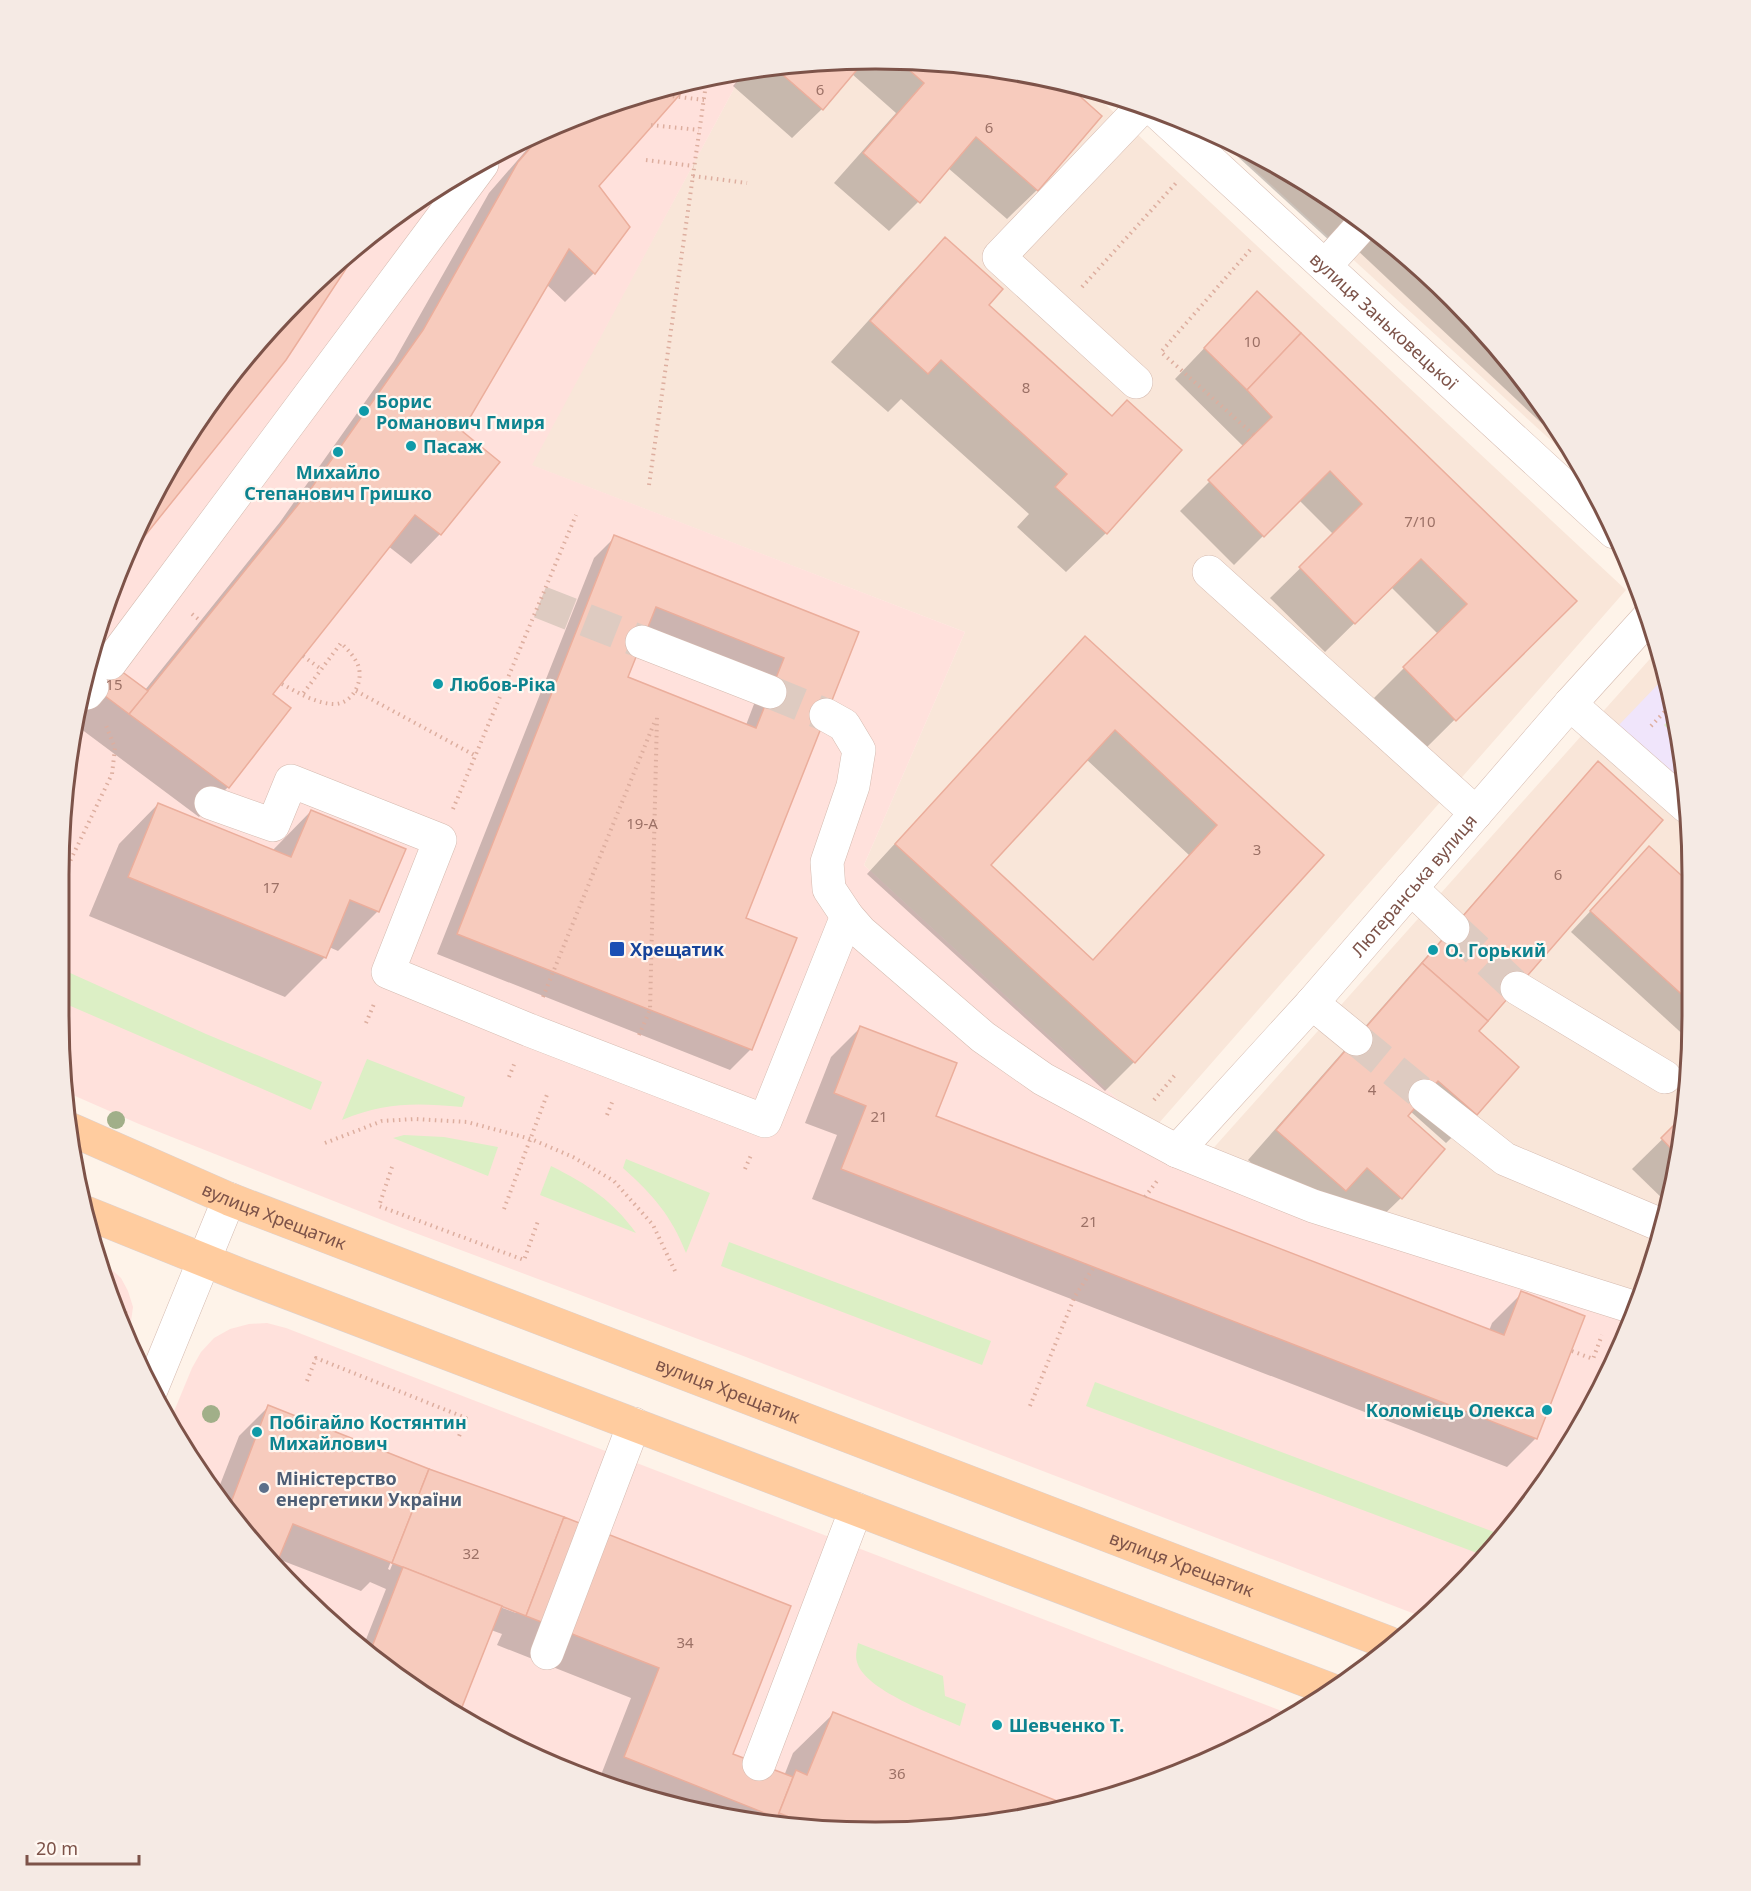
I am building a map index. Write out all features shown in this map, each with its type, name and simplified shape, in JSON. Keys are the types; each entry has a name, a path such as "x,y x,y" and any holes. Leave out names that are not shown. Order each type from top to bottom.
{"main road":[{"name":"вулиця Хрещатик","path":"78,1132 229,1199 1384,1641"},
{"path":"94,1216 204,1261 1323,1687"}],"street":[{"path":"1136,382 999,257 1137,113"},
{"name":"вулиця Заньковецької","path":"1172,125 1598,518"},
{"path":"97,681 473,177"},
{"path":"1325,267 1358,230"},
{"path":"1209,572 1476,813"},
{"name":"Лютеранська вулиця","path":"1170,1162 1642,625"},
{"path":"642,642 770,692"},
{"path":"1570,704 1678,799"},
{"path":"826,715 844,725 859,750 853,786 826,862 829,889 861,932 983,1037 1170,1162 1628,1305"},
{"path":"211,803 273,825 291,781 440,840 388,972 594,1055 765,1120 847,916"},
{"path":"1412,888 1453,928"},
{"path":"1516,988 1665,1077"},
{"path":"1312,1003 1356,1039"},
{"path":"1425,1096 1505,1159 1655,1222"},
{"path":"156,1379 229,1199"},
{"path":"547,1653 634,1424"},
{"path":"759,1764 856,1509"}],"path":[{"path":"649,486 706,87"},
{"path":"668,96 704,100"},
{"path":"651,125 699,130"},
{"path":"646,160 694,166"},
{"path":"693,176 747,183"},
{"path":"1059,311 1176,183"},
{"path":"1250,250 1161,352 1254,435"},
{"path":"440,840 576,515"},
{"path":"282,684 302,695 315,700 335,704 346,701 356,691 359,668 351,653 341,643 302,695"},
{"path":"303,656 321,669"},
{"path":"70,862 111,774 115,748 102,716 97,681"},
{"path":"356,691 476,756"},
{"path":"1647,730 1665,711"},
{"path":"554,972 657,717 650,1010"},
{"path":"504,1209 548,1092"},
{"path":"325,1143 381,1122 415,1119 467,1122 531,1139 573,1157 614,1181 653,1225 675,1271"},
{"path":"1145,1197 1170,1162"},
{"path":"392,1167 380,1206 524,1260 538,1221"},
{"path":"1030,1406 1075,1296 1094,1267"},
{"path":"126,1312 127,1308"},
{"path":"307,1381 316,1358 466,1418 458,1439"}],"shaded area":[{"path":"876,69 981,76 1033,84 1103,102 1626,590 1152,1131 864,865 965,632 531,465 738,81 823,71"},
{"path":"738,81 532,465 965,632 864,865 1152,1131 1323,1200 1631,1297 1599,1372 1546,1464 1482,1547 1446,1586 1415,1614 746,1357 402,1228 139,1124 74,1095 69,1016 71,823 84,718 96,667 130,567 177,472 205,427 236,385 305,305 344,269 427,205 472,177 567,130 667,96"},
{"path":"1240,156 1324,205 1407,269 1446,305 1482,344 1515,385 1559,447"},
{"path":"1652,657 1667,718 1680,823 1682,1016 1675,1121 1667,1173 1655,1224 1631,1297 1209,1153"},
{"path":"1659,683 1667,718 1676,781 1617,727"},
{"path":"110,1268 121,1278 133,1307 131,1325"},
{"path":"267,1323 286,1328 1283,1712 1184,1761 1084,1795 1033,1807 928,1820 876,1822 823,1820 718,1807 667,1795 567,1761 472,1714 427,1686 344,1622 305,1586 269,1547 205,1464 174,1412 201,1352 214,1338 230,1329 249,1324"}],"green space":[{"path":"69,972 206,1034 322,1082 311,1110 69,1005"},
{"path":"367,1059 465,1097 462,1107 401,1105 373,1110 342,1120"},
{"path":"404,1135 444,1137 498,1147 488,1176 393,1138"},
{"path":"626,1159 710,1193 686,1253 674,1227 660,1206 623,1168"},
{"path":"551,1166 598,1194 618,1211 636,1233 540,1195"},
{"path":"729,1242 991,1341 982,1365 721,1266"},
{"path":"1095,1382 1494,1532 1477,1553 1086,1406"},
{"path":"858,1643 943,1676 945,1696 966,1704 960,1726 886,1692 873,1682 862,1672 857,1662"}],"building":[{"path":"857,70 823,110 783,75"},
{"path":"910,70 981,76 1033,84 1078,95 1102,116 1038,191 976,137 920,203 863,153 924,83"},
{"name":"Пасаж","path":"682,93 599,186 630,227 595,274 569,249 462,431 500,462 441,535 415,515 273,694 291,708 229,788 129,714 310,490 423,330 518,162 532,146 567,130 616,112"},
{"path":"945,237 1003,289 989,305 1112,416 1127,400 1182,450 1107,534 1055,487 1067,474 941,360 928,374 870,321"},
{"path":"348,266 286,360 144,537 177,472 205,427 236,385 305,305"},
{"path":"1257,291 1301,333 1247,390 1204,348"},
{"path":"1301,333 1577,601 1456,721 1403,667 1467,604 1421,559 1355,624 1299,567 1362,504 1330,471 1264,537 1208,480 1272,417 1247,390"},
{"path":"614,535 859,632 746,918 797,938 752,1050 457,934","holes":["656,607 784,658 756,728 628,677"]},
{"path":"1085,636 1324,855 1135,1063 895,844","holes":["1115,730 1217,825 1093,960 991,865"]},
{"path":"100,655 148,691 129,714 92,686"},
{"path":"1598,761 1663,820 1488,1021 1422,963"},
{"path":"158,803 291,857 311,810 406,849 379,912 350,900 326,958 128,877"},
{"path":"1649,846 1682,876 1682,995 1590,911"},
{"path":"1422,963 1488,1021 1479,1031 1519,1067 1477,1115 1438,1081 1408,1116 1445,1149 1402,1199 1367,1168 1346,1191 1276,1130"},
{"path":"860,1026 957,1063 936,1116 1504,1335 1521,1291 1585,1316 1537,1439 841,1169 866,1106 834,1093"},
{"path":"1674,1125 1671,1148 1661,1138"},
{"path":"268,1405 429,1469 392,1563 293,1524 279,1558 232,1500"},
{"path":"429,1469 564,1517 526,1616 392,1563"},
{"path":"564,1517 791,1606 733,1754 793,1777 778,1816 769,1815 624,1757 659,1668 526,1616"},
{"path":"403,1567 502,1606 462,1708 427,1686 373,1645"},
{"path":"833,1712 1058,1801 981,1815 928,1820 876,1822 823,1820 788,1817 779,1813 796,1770 807,1775"}],"tunnel":[{"path":"540,602 642,642"},
{"path":"770,692 826,715"},
{"path":"1453,928 1517,988"},
{"path":"1356,1039 1425,1096"}],"place":[{"name":"Борис Романович Гмиря","path":"364,411"},
{"name":"Пасаж","path":"411,446"},
{"name":"Михайло Степанович Гришко","path":"338,452"},
{"name":"Любов-Ріка","path":"438,684"},
{"name":"Хрещатик","path":"617,949"},
{"name":"О. Горький","path":"1433,950"},
{"name":"Коломієць Олекса","path":"1547,1410"},
{"name":"Побігайло Костянтин Михайлович","path":"257,1432"},
{"name":"Міністерство енергетики України","path":"264,1488"},
{"name":"Шевченко Т.","path":"997,1725"}]}
